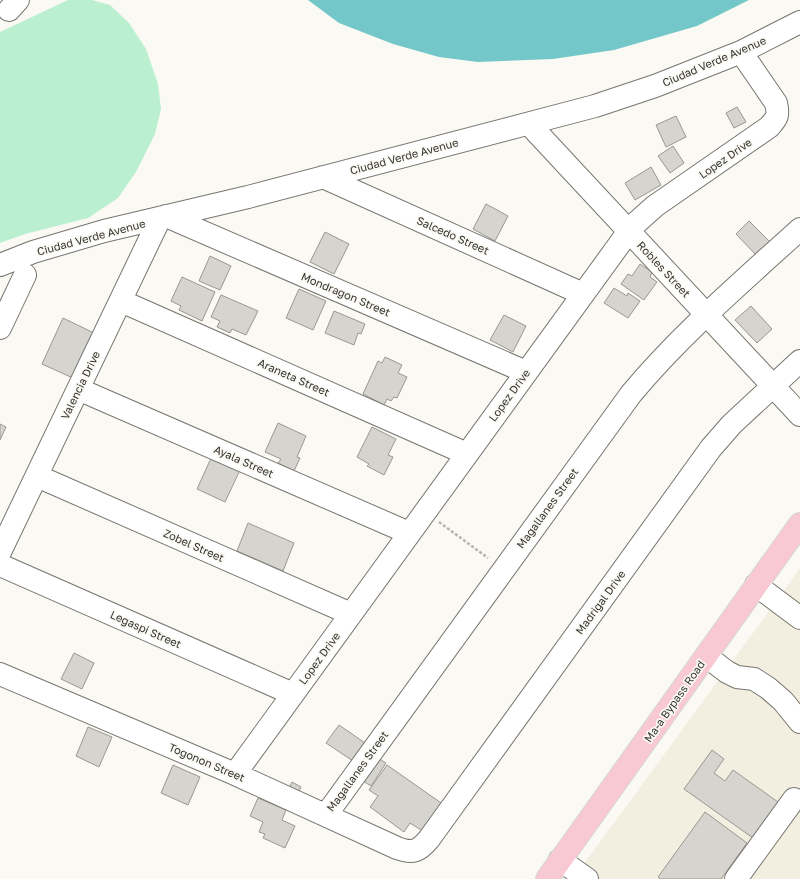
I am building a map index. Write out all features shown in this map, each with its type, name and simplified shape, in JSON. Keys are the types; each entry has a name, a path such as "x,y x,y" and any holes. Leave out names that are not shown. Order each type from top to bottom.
{"main road":[{"name":"Ma-a Bypass Road","path":"547,879 800,524"}],"street":[{"name":"Ciudad Verde Avenue","path":"0,265 33,252 97,233 323,177 595,106 647,89 741,52 800,22"},
{"name":"Lopez Drive","path":"235,774 629,231 654,206 769,127 777,118 779,112 776,103 741,52"},
{"name":"Robles Street","path":"529,124 800,415"},
{"name":"Salcedo Street","path":"323,177 583,294"},
{"name":"Valencia Drive","path":"0,552 163,217"},
{"name":"Mondragon Street","path":"163,217 526,372"},
{"name":"Magallanes Street","path":"326,815 630,394 664,356 706,314 800,229"},
{"path":"0,328 25,275"},
{"name":"Araneta Street","path":"121,301 467,454"},
{"name":"Madrigal Drive","path":"412,851 422,847 430,839 711,448 732,424 800,361"},
{"name":"Ayala Street","path":"78,389 409,534"},
{"name":"Zobel Street","path":"37,476 351,614"},
{"name":"Legaspi Street","path":"0,565 293,694"},
{"path":"756,585 800,618"},
{"path":"706,656 727,672 737,677 754,679 768,688 783,702 800,722"},
{"name":"Togonon Street","path":"0,674 235,774 397,848 405,851 412,851"},
{"path":"736,879 798,798"},
{"path":"560,860 587,879"}],"path":[{"path":"425,512 503,569"}],"shaded area":[{"path":"800,568 800,879 573,879 783,592"}],"green space":[{"path":"68,0 92,0 110,5 129,23 146,49 158,84 161,109 155,134 136,172 118,198 88,218 25,234 0,243 0,32"}],"water":[{"path":"308,0 749,0 697,26 614,50 553,59 478,62 439,57 393,44 339,23"}],"building":[{"path":"737,107 746,122 734,128 726,113"},
{"path":"676,116 686,137 666,147 656,125"},
{"path":"673,146 684,163 670,173 658,156"},
{"path":"651,167 661,185 635,200 625,183"},
{"path":"486,204 508,216 495,241 473,229"},
{"path":"749,221 770,242 756,255 736,234"},
{"path":"325,232 349,244 334,274 310,262"},
{"path":"210,256 231,266 220,290 199,281"},
{"path":"640,264 652,272 650,277 657,282 644,300 621,284 628,274 632,276"},
{"path":"182,277 215,292 202,321 179,310 181,306 171,301"},
{"path":"614,288 627,296 628,293 640,301 628,318 604,303"},
{"path":"299,289 326,301 313,330 286,318"},
{"path":"221,295 258,311 246,335 232,329 230,333 217,327 220,321 211,317"},
{"path":"751,306 772,329 757,343 735,320"},
{"path":"334,311 365,324 361,334 358,333 354,345 325,333"},
{"path":"504,315 526,326 513,352 490,340"},
{"path":"63,318 96,334 75,379 42,364"},
{"path":"385,357 402,365 398,373 407,377 397,398 394,397 391,401 387,399 384,405 363,394 378,361 382,363"},
{"path":"278,423 306,436 297,457 300,458 294,471 278,463 281,459 265,452"},
{"path":"0,424 6,427 0,440"},
{"path":"372,427 396,439 388,455 393,457 384,475 367,466 369,464 357,457"},
{"path":"212,456 240,470 225,502 197,489"},
{"path":"248,523 294,543 283,571 237,551"},
{"path":"74,653 94,663 82,689 61,679"},
{"path":"339,725 368,745 356,763 326,743"},
{"path":"88,727 112,737 99,767 76,756"},
{"path":"712,750 724,759 714,773 725,781 733,770 778,802 753,838 684,789"},
{"path":"378,758 386,763 371,786 363,781"},
{"path":"173,765 200,777 188,805 161,793"},
{"path":"387,765 444,805 424,832 410,823 404,832 370,807 378,796 369,790"},
{"path":"292,782 301,787 297,795 288,790"},
{"path":"258,798 286,810 282,820 295,826 285,848 263,838 265,834 259,832 263,822 250,816"},
{"path":"705,812 747,843 721,879 660,879 658,877"}]}
